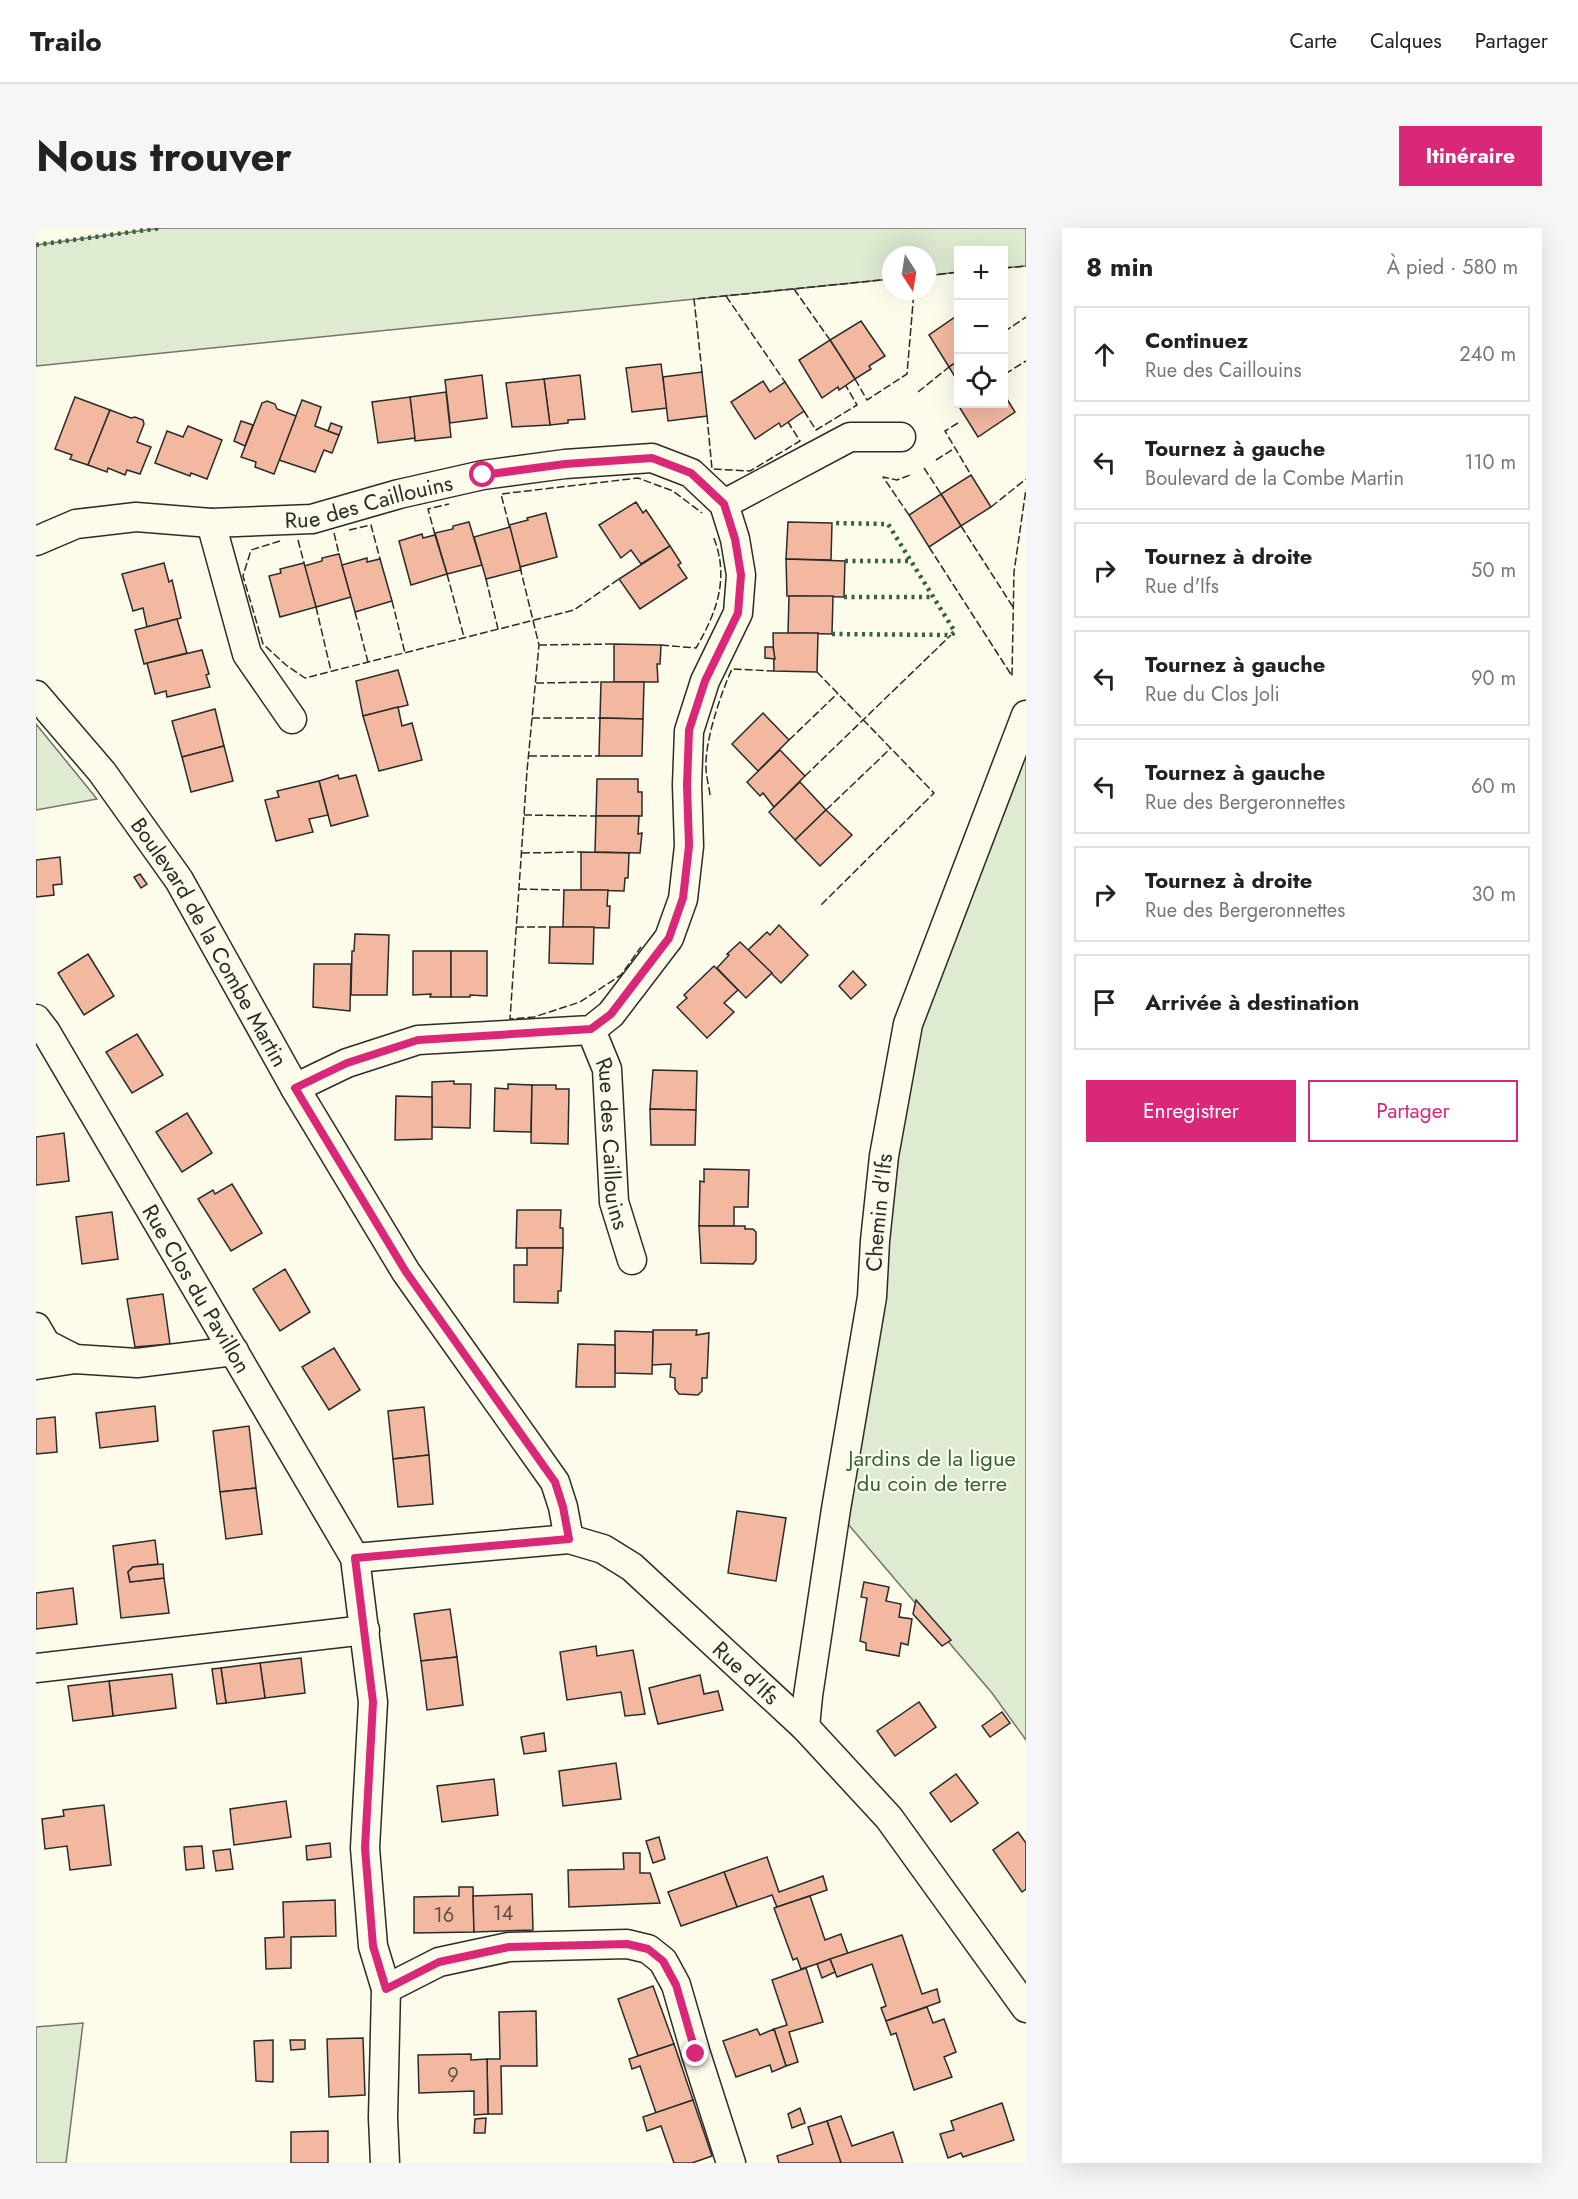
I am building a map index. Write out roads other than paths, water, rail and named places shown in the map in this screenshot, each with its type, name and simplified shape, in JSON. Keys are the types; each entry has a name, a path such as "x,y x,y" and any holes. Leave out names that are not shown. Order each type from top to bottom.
{"street":[{"path":"724,504 850,437 901,437"},
{"name":"Rue des Caillouins","path":"36,541 76,524 136,517 211,523 312,519 399,494 483,475 565,464 652,458 691,473 724,504 735,539 741,575 738,613 705,681 689,730 687,785 689,846 683,898 669,938 611,1014 591,1029 418,1040 347,1063 295,1088"},
{"path":"211,523 247,654 292,719"},
{"name":"Boulevard de la Combe Martin","path":"36,695 109,782 179,880 295,1088 406,1272 555,1482 563,1507 569,1539"},
{"name":"Chemin d'Ifs","path":"805,1727 836,1509 872,1297 884,1156 908,1024 1026,715"},
{"name":"Rue Clos du Pavillon","path":"36,1019 46,1032 355,1558"},
{"name":"Rue des Caillouins","path":"591,1029 607,1069 614,1202 632,1260"},
{"path":"36,1327 46,1344 75,1359"},
{"path":"36,1365 75,1359 137,1363 234,1351"},
{"name":"Rue d'Ifs","path":"355,1558 569,1539 603,1549 632,1567 805,1727 889,1818 1026,2008"},
{"path":"355,1558 373,1702 365,1848 373,1946 386,1989 383,2118 385,2163"},
{"path":"36,1668 365,1630"},
{"path":"386,1989 439,1962 509,1947 627,1944 648,1949 663,1961 676,1985 731,2163"}],"park label":[{"name":"Jardins de la ligue du coin de terre","path":"932,1470"}]}
